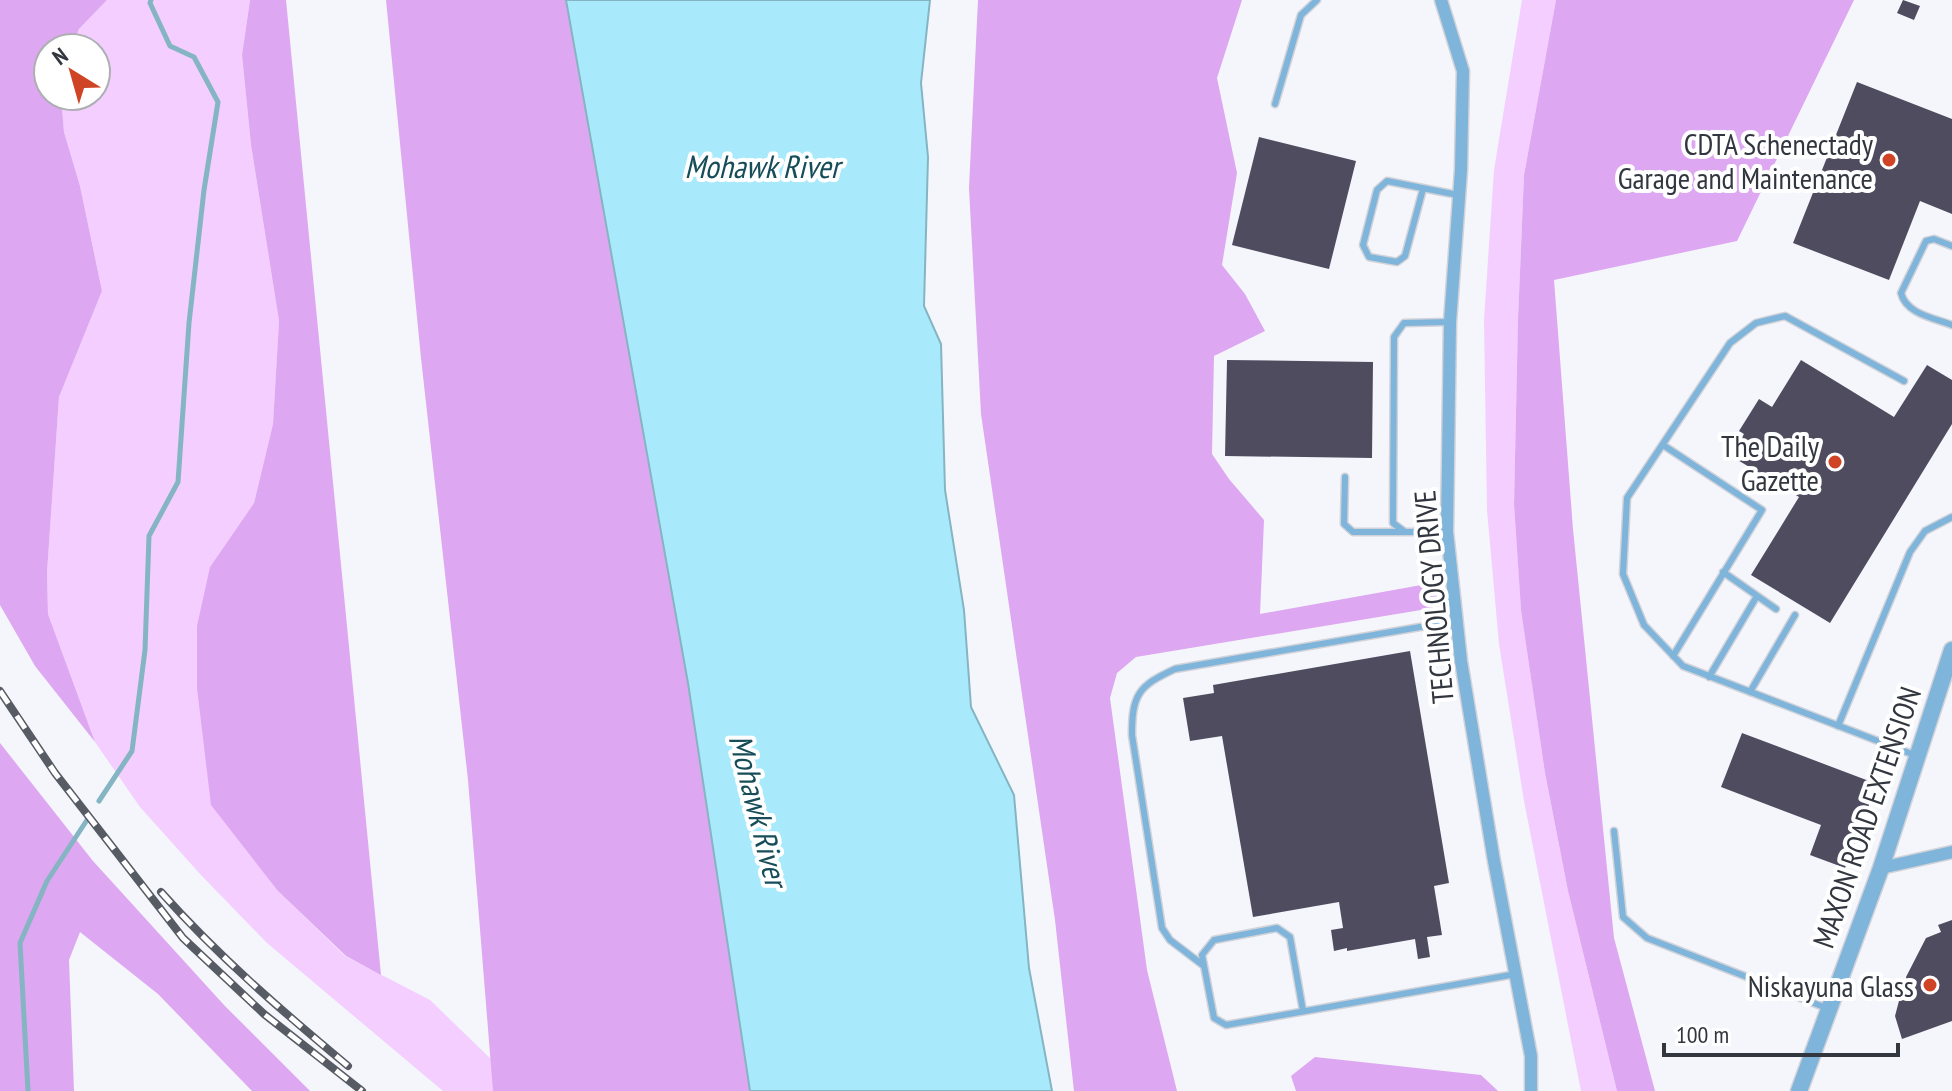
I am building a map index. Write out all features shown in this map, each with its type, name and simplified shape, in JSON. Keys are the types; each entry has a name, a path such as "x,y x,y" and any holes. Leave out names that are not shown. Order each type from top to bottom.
{"street":[{"name":"TECHNOLOGY DRIVE","path":"1441,0 1463,71 1450,322 1447,532 1457,621 1491,845 1531,1056 1531,1091"},
{"name":"MAXON ROAD EXTENSION","path":"1799,1091 1881,868 1952,650"},
{"path":"1881,868 1952,852"}],"lane":[{"path":"1275,104 1301,15 1317,0"},
{"path":"1423,189 1405,256 1397,262 1369,257 1363,245 1377,190 1387,181 1458,195"},
{"path":"1952,246 1934,239 1926,241 1901,293 1903,302 1909,308 1952,325"},
{"path":"1904,381 1785,316 1756,323 1730,343 1627,498 1623,574 1644,625 1683,666 1917,756"},
{"path":"1405,532 1393,523 1394,337 1404,323 1450,322"},
{"path":"1663,445 1762,510 1673,656"},
{"path":"1345,477 1344,524 1353,532 1447,532"},
{"path":"1838,726 1910,552 1925,531 1952,517"},
{"path":"1723,572 1776,609"},
{"path":"1709,677 1757,596"},
{"path":"1750,692 1795,615"},
{"path":"1204,966 1170,940 1162,928 1132,735 1132,707 1137,696 1154,679 1175,669 1457,621"},
{"path":"1614,831 1623,917 1647,938 1829,1009"},
{"path":"1303,1011 1290,937 1277,928 1214,940 1202,955 1214,1018 1226,1025 1516,974"}],"shaded area":[{"path":"0,0 107,0 78,32 32,32 32,112 62,112 64,132 80,186 102,291 59,397 47,573 48,614 95,742 35,666 0,605"},
{"path":"107,0 250,0 242,55 251,145 279,321 273,424 254,503 210,567 278,891 345,956 430,1000 492,1060 493,1091 443,1091 267,943 140,807 95,742 48,614 47,573 59,397 102,291 80,186 64,132 62,112 112,112 112,32 78,32"},
{"path":"250,0 286,0 381,975 346,956 278,891 211,805 197,688 197,626 210,567 254,503 273,424 279,321 251,145 242,55"},
{"path":"386,0 566,0 688,683 750,1091 493,1091 468,780 421,358"},
{"path":"978,0 1242,0 1217,78 1237,173 1222,265 1245,294 1265,331 1214,356 1212,454 1264,520 1260,614 1438,582 1445,606 1136,657 1117,673 1110,698 1147,970 1177,1091 1074,1091 1055,920 981,414 969,188"},
{"path":"1522,0 1556,0 1524,175 1514,504 1521,609 1545,773 1568,891 1617,1091 1581,1091 1524,801 1499,644 1487,510 1484,320 1494,170"},
{"path":"1556,0 1854,0 1737,241 1554,280 1573,529 1614,938 1655,1091 1617,1091 1568,891 1545,773 1521,610 1514,504 1524,175"},
{"path":"0,743 93,861 224,1005 310,1091 252,1091 158,994 80,932 69,960 74,1091 0,1091"},
{"path":"1315,1057 1481,1075 1498,1091 1296,1091 1291,1076"}],"water":[{"name":"Mohawk River","path":"566,0 930,0 921,83 928,157 924,306 941,344 945,490 964,610 971,707 1014,795 1029,968 1052,1091 750,1091 688,683"}],"building":[{"path":"1903,0 1920,6 1914,20 1897,13"},
{"name":"CDTA Schenectady Garage and Maintenance","path":"1857,82 1952,119 1952,214 1920,201 1889,280 1793,243"},
{"path":"1259,137 1356,161 1329,269 1232,245"},
{"path":"1227,360 1373,362 1372,458 1225,456"},
{"path":"1801,360 1894,417 1927,365 1952,380 1952,424 1830,623 1751,575 1799,497 1731,456 1744,434 1739,431 1759,399 1772,407"},
{"path":"1410,651 1449,883 1434,886 1442,935 1427,937 1430,957 1418,959 1415,939 1334,951 1331,930 1343,928 1339,902 1253,917 1222,736 1190,741 1183,698 1214,693 1213,685"},
{"path":"1742,733 1877,784 1845,868 1810,855 1821,825 1721,787"},
{"name":"Niskayuna Glass","path":"1952,920 1952,1021 1902,1039 1895,1016 1900,997 1910,993 1906,977 1926,938 1941,932 1938,925"}],"waterway":[{"path":"99,801 132,751 145,650 149,536 178,482 189,323 204,190 218,102 194,57 170,46 151,0"},
{"path":"28,1091 20,943 47,881 87,820"}],"railway":[{"path":"0,691 55,773 183,938 264,1014 362,1091"},
{"path":"161,892 251,982 348,1066"}],"place":[{"name":"CDTA Schenectady Garage and Maintenance","path":"1889,160"},
{"name":"The Daily Gazette","path":"1835,462"},
{"name":"Niskayuna Glass","path":"1930,985"}]}
